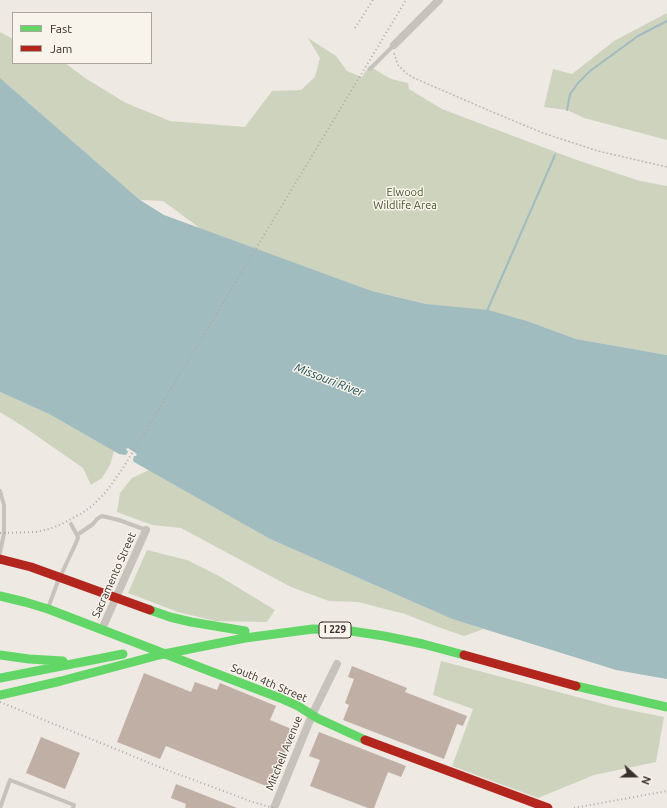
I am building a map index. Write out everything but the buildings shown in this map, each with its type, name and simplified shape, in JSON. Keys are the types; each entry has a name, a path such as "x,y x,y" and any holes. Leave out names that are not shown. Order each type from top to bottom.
{"main road":[{"path":"0,559 31,567 170,617 245,631"},
{"name":"South 4th Street","path":"0,596 48,609 280,698 298,706 317,718 365,740 548,808"},
{"name":"I 229","path":"0,695 61,681 159,655 245,638 313,629 351,631 423,644 588,689 667,707"},
{"name":"I 229","path":"0,678 245,631 314,629 351,631 423,644 588,688 667,707"},
{"path":"0,655 29,659 124,664"}],"street":[{"path":"394,45 439,0"},
{"name":"Sacramento Street","path":"102,630 146,530"},
{"name":"Mitchell Avenue","path":"274,808 312,715 337,664"}],"lane":[{"path":"370,69 394,45"},
{"path":"0,491 4,505 4,533 0,553"},
{"path":"77,535 102,516 119,520 146,530"},
{"path":"48,609 61,574 78,538 71,524"},
{"path":"0,808 10,780 74,805 73,808"}],"path":[{"path":"394,45 394,54 398,65 414,78 544,133 598,151 667,167"}],"green space":[{"path":"667,13 667,140 584,118 567,110 544,107 553,69 572,74 614,41"},
{"name":"Elwood Wildlife Area","path":"0,32 12,38 12,64 66,64 85,78 126,103 170,121 245,127 272,91 301,90 315,77 320,58 308,38 336,56 347,71 362,77 369,66 391,79 408,83 409,89 442,109 574,159 640,181 667,186 667,355 576,339 530,322 426,304 372,291 201,229 163,201 140,200 0,78"},
{"path":"0,392 49,414 114,451 110,465 102,478 91,485 83,468 0,412"},
{"path":"149,470 270,539 452,619 484,629 464,636 405,614 358,602 329,601 291,587 181,528 152,525 117,512 120,493 132,478"},
{"path":"147,550 187,560 219,576 275,610 267,622 215,621 178,612 128,593"},
{"path":"441,661 615,707 664,717 656,762 594,775 538,798 452,766 473,709 433,695"}],"water":[{"name":"Missouri River","path":"0,78 140,200 164,215 372,291 426,304 488,310 530,322 576,339 667,355 667,679 616,670 452,619 270,539 134,462 134,456 137,454 128,448 126,449 128,452 126,455 119,454 49,414 0,392"}],"waterway":[{"path":"567,110 570,94 590,71 638,36 667,21"},
{"path":"487,311 555,155"}],"railway":[{"path":"355,28 373,0"},
{"path":"0,533 36,532 62,524 92,506 106,492 123,468 406,0"},
{"path":"0,702 167,770 273,808"},
{"path":"574,808 667,791"}],"traffic: fast":[{"path":"0,596 48,609 280,698 298,706 317,718 365,740"},
{"path":"150,610 191,622 245,631"},
{"path":"0,695 61,681 159,655 245,638 313,629 351,631 384,636 423,644 464,655"},
{"path":"0,678 123,654"},
{"path":"0,655 29,659 63,661"},
{"path":"576,686 667,707"}],"traffic: jam":[{"path":"0,559 31,567 150,610"},
{"path":"464,655 576,686"},
{"path":"365,740 548,808"}]}
